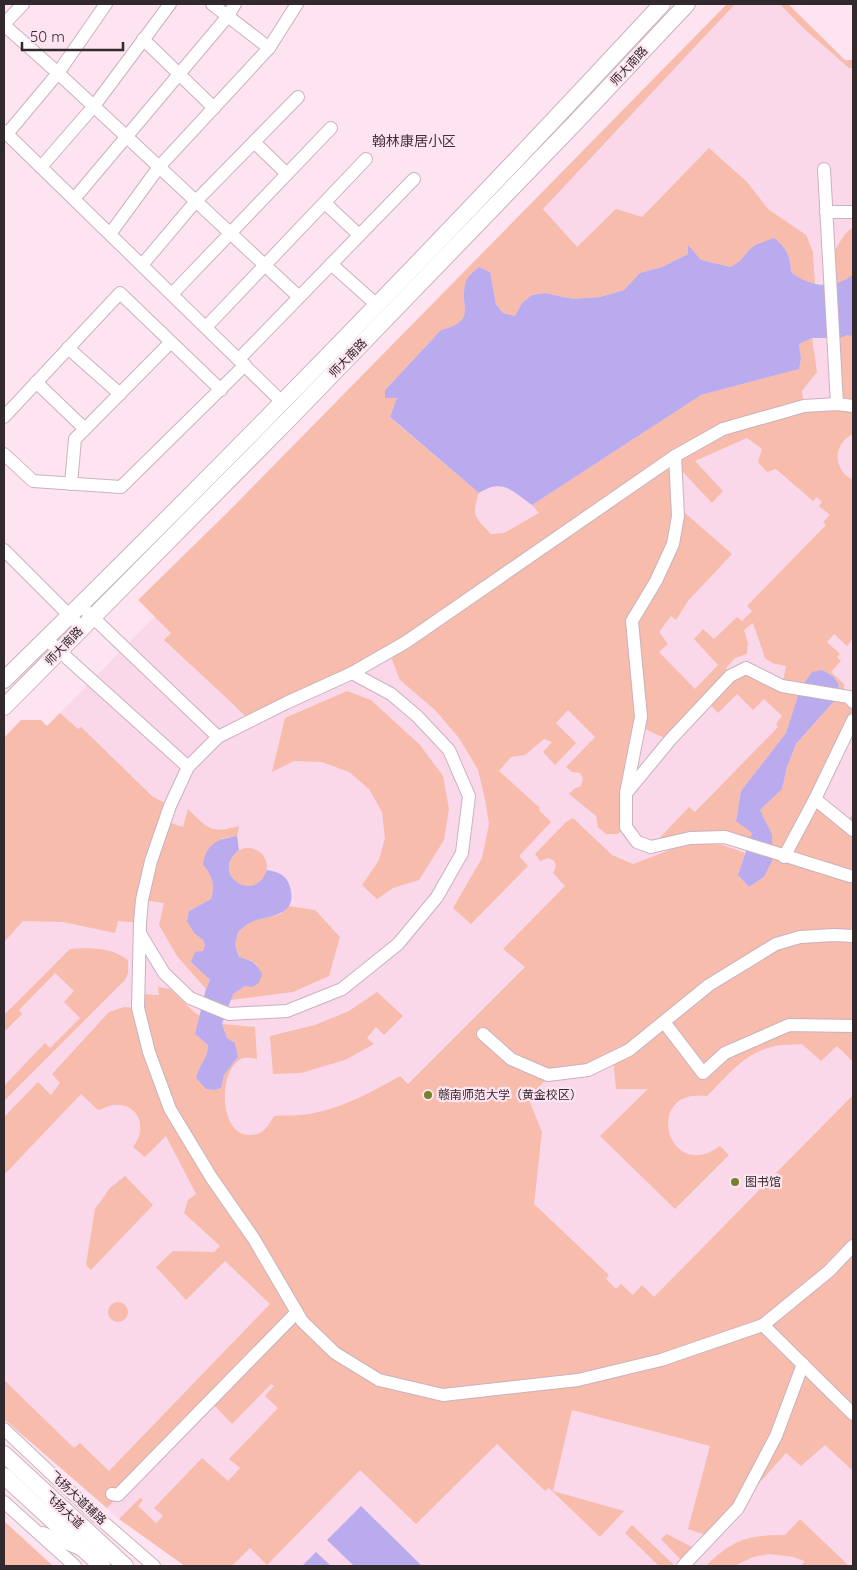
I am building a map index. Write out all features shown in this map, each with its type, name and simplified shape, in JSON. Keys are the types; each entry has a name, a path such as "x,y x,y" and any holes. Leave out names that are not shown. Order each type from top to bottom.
{"main road":[{"name":"师大南路","path":"4,680 377,305 560,115 662,4"},
{"name":"师大南路","path":"4,707 302,406 687,4"},
{"name":"飞扬大道","path":"4,1454 122,1564"},
{"name":"飞扬大道","path":"4,1476 102,1566"}],"street":[{"path":"106,4 58,72 5,132 282,402"},
{"path":"41,167 94,106 170,4"},
{"path":"212,4 269,48"},
{"path":"74,199 228,16 235,4"},
{"path":"110,234 159,167 269,48 297,4"},
{"path":"21,5 4,25 58,72 299,297"},
{"path":"144,39 214,108"},
{"path":"142,265 196,201 298,97"},
{"path":"172,294 331,128"},
{"path":"254,142 287,174"},
{"path":"206,327 366,159"},
{"path":"824,169 837,404"},
{"path":"4,454 33,482 121,488 221,390 242,362 299,297 414,179"},
{"path":"325,203 359,235"},
{"path":"826,212 853,212"},
{"path":"331,264 377,305"},
{"path":"4,417 120,293 221,390"},
{"path":"71,484 75,439 170,343"},
{"path":"68,348 120,394"},
{"path":"36,382 84,429"},
{"path":"853,406 837,404 804,406 723,430 676,456 406,642 352,673 286,703 218,738 188,768 170,806 151,861 142,900 138,1008 149,1052 170,1109 211,1177 254,1239 302,1321 335,1353 379,1380 443,1395 578,1380 661,1360 763,1325 829,1272 853,1246"},
{"path":"676,456 678,516 673,544 656,581 632,621 641,717 626,793 626,827 637,842 651,847 690,838 725,837 850,876"},
{"path":"4,550 218,738"},
{"path":"46,639 188,768"},
{"path":"626,793 670,740 730,676 746,668 782,686 851,700"},
{"path":"140,934 164,972 190,998 229,1014 287,1011 342,989 398,944 437,896 462,853 469,796 449,750 417,716 391,694 352,673"},
{"path":"784,856 815,799 853,720"},
{"path":"815,799 853,830"},
{"path":"483,1034 511,1059 548,1075 588,1070 630,1050 709,985 776,944 800,937 853,936"},
{"path":"664,1022 703,1073 725,1053 789,1025 853,1026"},
{"path":"112,1494 118,1495 297,1312"},
{"path":"763,1325 853,1414"},
{"path":"683,1566 738,1508 776,1436 803,1364"},
{"name":"飞扬大道辅路","path":"4,1429 93,1513 154,1566"},
{"path":"4,1436 17,1441"},
{"path":"4,1502 74,1566"},
{"path":"93,1513 122,1564"},
{"path":"34,1530 85,1551"}],"shaded area":[{"name":"赣南师范大学（黄金校区）","path":"727,4 788,4 845,60 853,60 853,1566 185,1566 119,1519 4,1419 4,770 214,556 231,509"},
{"path":"727,4 735,4 543,209 577,247 616,209 642,217 709,148 747,182 768,209 806,235 813,252 815,285 802,280 791,272 787,253 774,239 755,245 740,261 731,267 701,260 688,246 688,254 662,267 640,273 624,290 600,297 573,299 545,293 532,295 522,303 515,316 503,313 496,304 490,272 479,267 466,282 464,317 453,326 441,330 385,390 385,397 397,398 390,417 479,493 475,511 481,524 491,534 504,533 539,513 532,505 701,395 799,369 801,359 799,344 812,338 817,372 802,391 804,406 837,404 829,259 845,234 853,227 853,434 841,444 838,450 838,457 842,470 846,476 853,480 853,638 847,646 834,634 827,642 840,654 837,657 841,661 831,672 844,684 844,697 849,697 853,702 853,722 815,799 845,824 853,814 853,1062 837,1046 821,1061 802,1044 775,1046 755,1053 746,1059 707,1096 687,1097 674,1106 669,1118 669,1132 675,1145 686,1153 702,1155 720,1146 729,1155 675,1209 600,1136 648,1089 616,1089 613,1058 588,1070 549,1075 529,1100 542,1132 534,1204 609,1275 606,1279 616,1289 621,1284 633,1295 642,1285 654,1297 853,1095 853,1471 825,1445 801,1466 786,1453 711,1537 688,1529 710,1446 572,1410 553,1491 624,1511 600,1537 549,1488 545,1491 497,1444 416,1524 360,1470 267,1565 250,1548 232,1566 185,1566 119,1519 140,1498 143,1500 138,1506 156,1523 163,1516 154,1508 202,1458 228,1481 240,1468 229,1459 278,1408 265,1396 274,1386 271,1384 232,1424 210,1401 107,1508 4,1419 4,1380 74,1448 80,1443 109,1471 270,1304 225,1261 186,1300 156,1267 173,1251 214,1252 220,1246 184,1213 188,1200 196,1194 166,1136 145,1157 133,1147 140,1134 140,1127 139,1120 132,1109 125,1106 112,1105 98,1110 81,1094 4,1175 4,1117 38,1082 51,1095 60,1083 52,1074 109,1012 124,1007 138,1008 138,994 159,995 158,987 170,989 200,1016 195,1034 208,1045 208,1050 196,1078 206,1089 215,1090 221,1088 224,1075 238,1057 235,1043 227,1038 222,1024 255,1027 257,1059 243,1058 233,1066 225,1088 227,1115 232,1126 240,1133 251,1135 261,1133 274,1116 306,1115 346,1104 400,1076 408,1084 525,967 503,949 565,886 553,873 556,866 554,861 549,858 540,861 535,854 566,822 573,818 612,855 633,864 691,842 723,845 745,853 738,875 749,887 764,877 772,861 772,834 760,810 782,789 787,767 796,744 835,700 839,685 833,676 822,670 812,673 800,689 786,733 741,791 736,820 752,833 748,845 725,837 690,838 651,847 689,807 695,812 778,727 776,724 782,716 764,699 753,710 737,694 718,713 707,701 670,740 639,725 626,793 626,827 618,834 606,834 598,827 596,816 569,794 581,786 583,778 580,773 572,772 566,767 595,737 568,710 556,723 576,743 555,765 543,752 552,742 544,739 525,755 511,757 499,771 540,808 539,810 551,822 519,856 528,866 471,924 453,908 482,858 489,824 478,770 459,738 435,710 400,680 389,652 352,673 250,721 164,640 171,633 138,600 231,509","holes":["747,438 762,449 758,462 767,472 776,469 813,501 817,497 822,502 819,506 830,515 823,522 826,525 747,606 752,611 742,621 737,617 714,639 703,629 694,639 718,665 695,689 659,652 668,644 659,632 671,616 676,620 688,601 732,554 684,512 680,469 712,503 723,491 695,461","753,623 765,658 772,663 786,666 782,686 746,668 730,675 726,668 735,658 747,654 748,643 744,630"]},
{"path":"780,4 788,4 845,60 853,60 853,68 849,68 801,26"},
{"path":"774,238 787,253 791,272 806,281 829,285 845,280 853,275 853,336 812,338 799,344 801,359 799,369 701,395 532,505 507,488 495,487 479,493 390,417 397,398 385,398 385,390 441,330 453,326 464,317 466,281 479,267 490,272 496,304 503,313 515,316 522,303 532,295 545,293 573,299 600,297 624,290 640,273 662,267 688,254 688,245 701,260 731,267 740,261 755,245"},
{"path":"822,670 833,676 839,685 835,700 796,744 787,767 782,789 760,810 772,834 772,861 764,877 749,887 738,875 752,833 736,821 741,791 786,733 800,689 812,672"},
{"path":"347,691 371,700 420,745 443,776 449,809 444,840 419,880 393,888 377,899 362,885 379,860 385,838 382,812 369,789 349,772 322,762 294,761 272,772 285,718"},
{"path":"60,713 78,729 81,727 152,796 170,806 165,821 183,827 188,809 210,828 222,830 239,826 237,836 223,838 204,864 212,881 211,899 189,911 187,920 194,933 203,940 205,945 203,951 191,962 210,980 206,989 177,956 159,925 164,903 143,900 140,923 118,921 115,933 63,922 23,921 4,942 4,738 21,720 41,720 47,726"},
{"path":"237,836 239,850 231,859 229,868 231,876 245,886 253,885 261,880 267,870 275,872 282,875 289,883 291,897 287,909 281,913 252,922 238,932 235,945 239,957 253,962 262,974 259,983 252,987 245,986 233,994 222,1024 227,1038 235,1043 238,1057 224,1075 221,1088 215,1090 206,1089 196,1078 208,1050 208,1045 195,1034 210,980 191,962 195,952 203,951 205,945 203,940 194,933 187,921 189,911 211,899 212,881 203,864 207,851 214,843"},
{"path":"248,848 262,853 267,867 262,881 248,886 234,881 229,867 234,853"},
{"path":"288,906 315,910 340,937 329,976 293,992 230,1000 233,994 245,986 258,966 250,960 239,957 235,945 238,932 252,921 281,914"},
{"path":"87,948 108,951 128,960 128,973 125,980 4,1101 4,1086 45,1043 50,1048 80,1018 64,1002 74,991 55,973 19,1010 22,1014 4,1032 4,1015 70,949"},
{"path":"377,992 403,1016 384,1035 376,1027 367,1038 374,1044 345,1060 301,1073 273,1074 270,1036 315,1025 349,1011"},
{"path":"125,1176 153,1205 91,1270 86,1265 95,1209 110,1188"},
{"path":"118,1302 125,1305 128,1312 125,1319 118,1322 111,1319 108,1312 111,1305"},
{"path":"361,1506 422,1566 354,1566 327,1540"},
{"path":"800,1519 849,1566 801,1566 805,1561 793,1557 770,1554 753,1557 734,1566 706,1566 724,1550 741,1541 761,1536 785,1535"},
{"path":"4,1521 53,1566 4,1566"},
{"path":"632,1525 675,1566 659,1566 625,1533"},
{"path":"667,1534 692,1547 681,1560 661,1539"},
{"path":"316,1552 331,1566 302,1566"}],"place":[{"name":"赣南师范大学（黄金校区）","path":"428,1095"},
{"name":"图书馆","path":"735,1182"}],"district":[{"name":"翰林康居小区","path":"414,141"}]}
